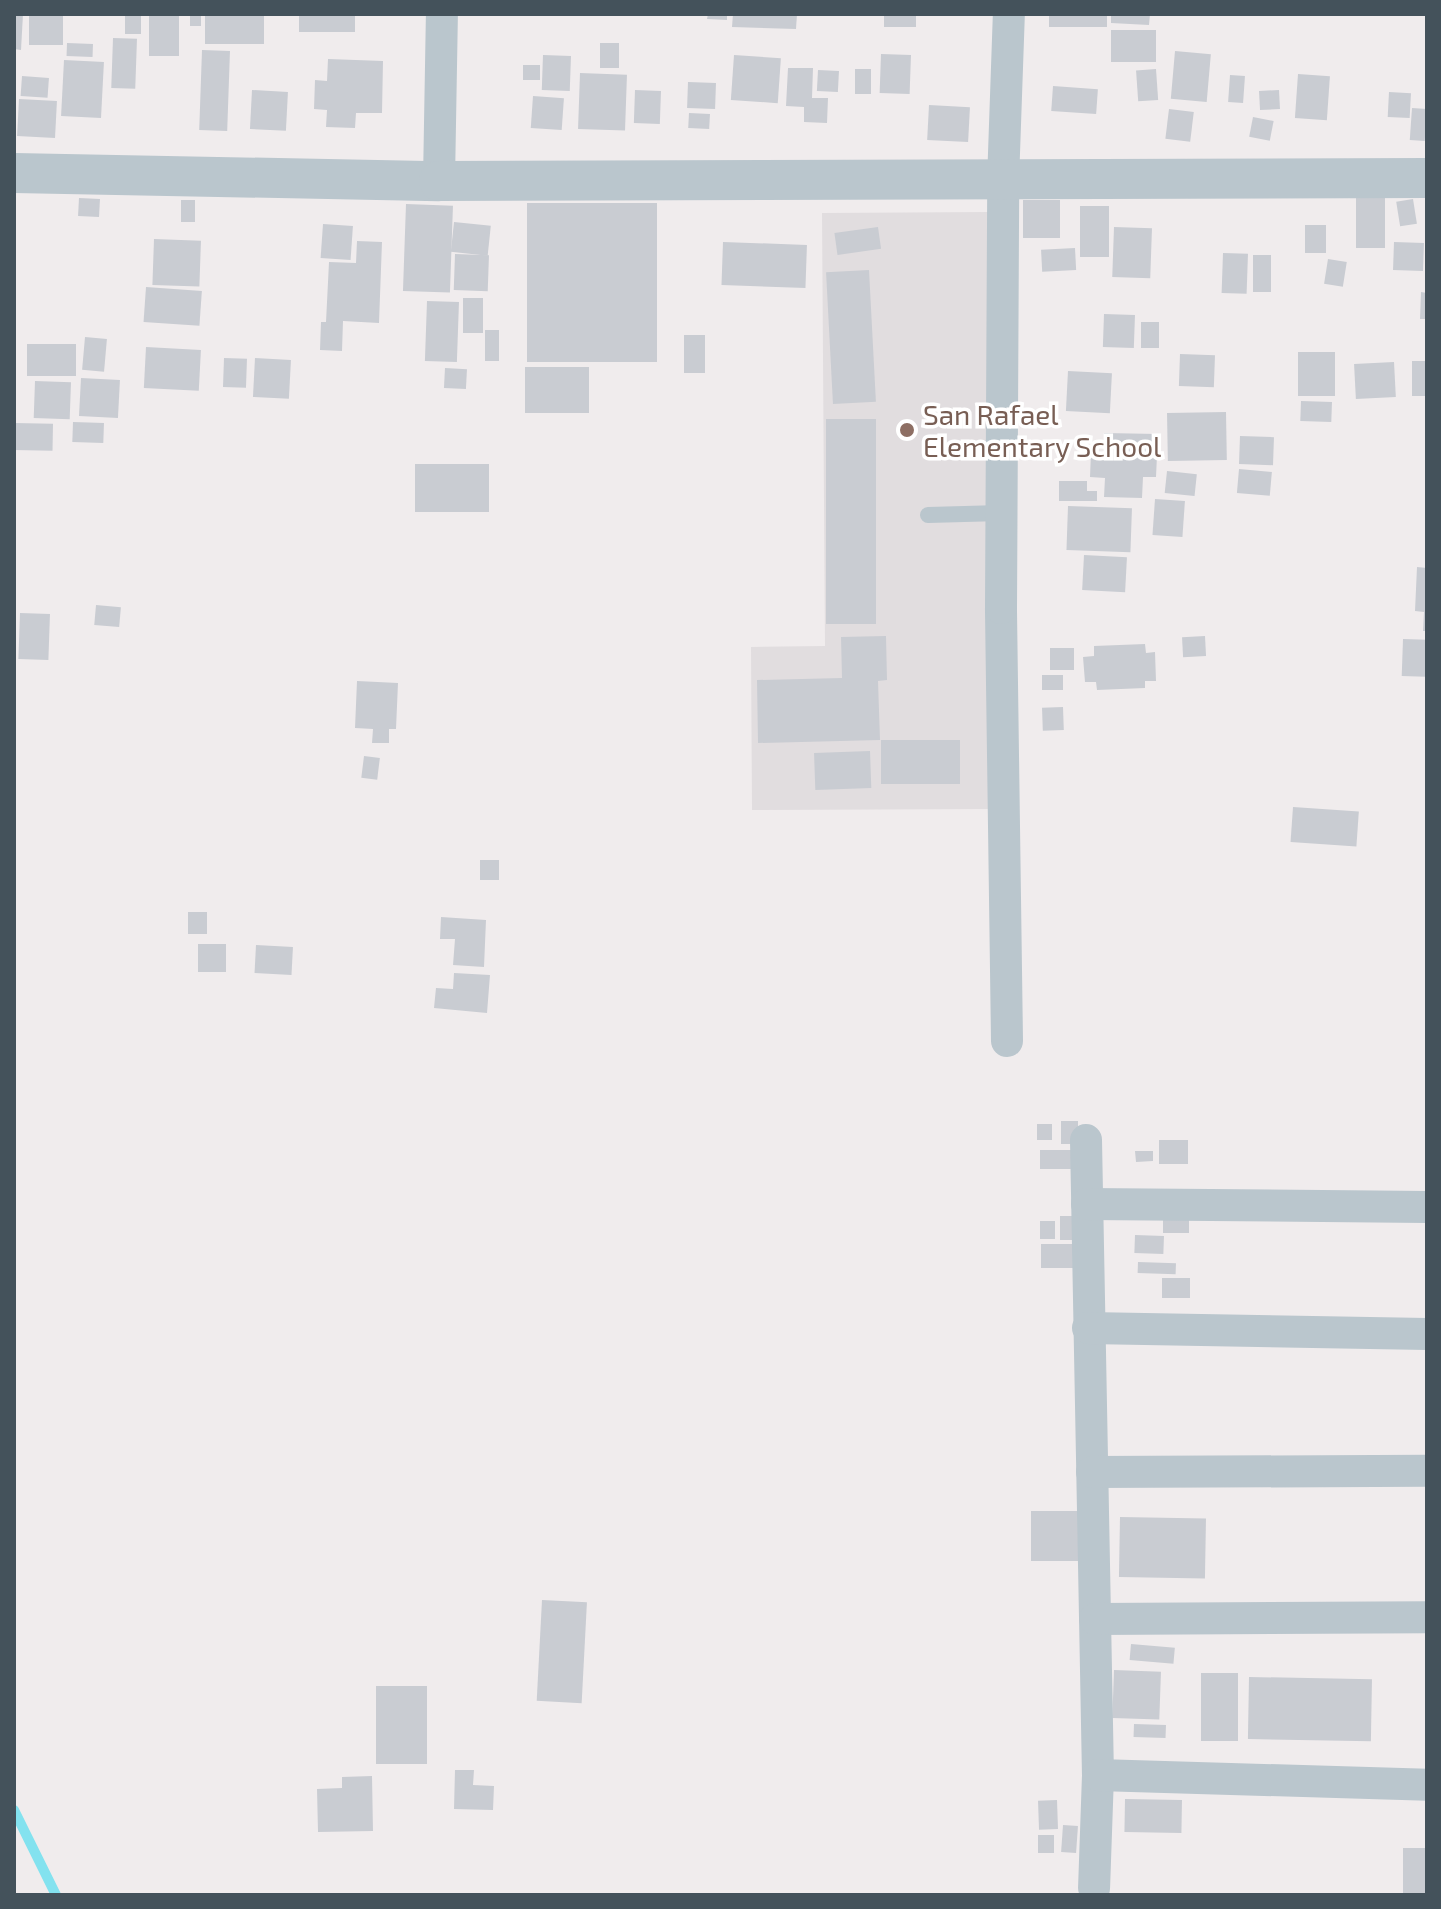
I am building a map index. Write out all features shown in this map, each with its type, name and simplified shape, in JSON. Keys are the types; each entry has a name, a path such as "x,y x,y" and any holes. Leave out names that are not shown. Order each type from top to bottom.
{"street":[{"path":"439,181 442,14"},
{"path":"1007,1041 1001,513 1003,182 1009,14"},
{"path":"14,173 439,181 1003,182 1427,178"},
{"path":"1086,1140 1098,1775 1094,1888"},
{"path":"1087,1204 1427,1207"},
{"path":"1088,1328 1427,1334"},
{"path":"1092,1472 1427,1471"},
{"path":"1095,1619 1427,1617"},
{"path":"1098,1775 1427,1785"}],"lane":[{"path":"928,515 1001,513"}],"shaded area":[{"name":"San Rafael Elementary School","path":"989,212 993,809 752,810 751,647 825,646 822,213"}],"building":[{"path":"14,14 23,14 21,50 14,49"},
{"path":"29,14 63,14 63,45 29,45"},
{"path":"125,14 141,14 141,34 125,34"},
{"path":"149,14 179,14 179,56 149,56"},
{"path":"190,14 201,14 201,26 190,26"},
{"path":"205,14 264,14 264,44 205,44"},
{"path":"299,14 355,14 355,32 299,32"},
{"path":"708,14 727,14 727,20 707,19"},
{"path":"733,14 797,14 796,29 732,27"},
{"path":"884,14 916,14 916,27 884,27"},
{"path":"1049,14 1107,14 1107,27 1049,27"},
{"path":"1111,14 1150,14 1149,25 1111,23"},
{"path":"1111,30 1156,30 1156,62 1111,62"},
{"path":"113,38 137,39 135,89 111,88"},
{"path":"67,43 93,44 93,57 67,56"},
{"path":"600,43 619,43 619,68 600,68"},
{"path":"202,50 230,51 227,131 199,130"},
{"path":"1175,51 1211,54 1207,102 1171,99"},
{"path":"881,54 911,55 910,94 880,93"},
{"path":"543,55 571,56 570,91 542,90"},
{"path":"734,55 781,58 778,103 731,100"},
{"path":"328,59 383,61 382,113 356,113 355,128 326,127 327,110 314,109 315,80 327,81"},
{"path":"64,60 104,62 101,118 61,116"},
{"path":"523,65 540,65 540,80 523,80"},
{"path":"788,68 813,68 812,98 828,98 827,123 804,122 804,107 786,106"},
{"path":"855,69 871,69 871,94 855,94"},
{"path":"1156,69 1158,100 1138,101 1136,70"},
{"path":"818,70 839,71 838,92 817,91"},
{"path":"580,73 627,75 625,131 578,129"},
{"path":"1298,74 1330,76 1327,120 1295,118"},
{"path":"1230,75 1245,76 1243,103 1228,102"},
{"path":"22,76 49,78 48,98 21,96"},
{"path":"688,82 716,83 715,109 687,108"},
{"path":"1053,86 1098,89 1096,114 1051,111"},
{"path":"252,90 288,92 286,131 250,129"},
{"path":"635,90 661,91 660,124 634,123"},
{"path":"1279,90 1280,109 1260,110 1259,91"},
{"path":"1389,92 1411,93 1410,118 1388,117"},
{"path":"533,96 564,98 562,130 531,128"},
{"path":"19,99 57,101 55,138 17,136"},
{"path":"929,105 970,107 968,142 927,140"},
{"path":"1412,108 1427,109 1425,141 1410,140"},
{"path":"1169,109 1194,112 1190,142 1165,139"},
{"path":"689,113 710,114 709,129 688,128"},
{"path":"1253,117 1274,121 1270,141 1249,137"},
{"path":"1356,196 1385,196 1385,248 1356,248"},
{"path":"79,198 100,199 99,217 78,216"},
{"path":"1413,199 1417,224 1400,226 1396,202"},
{"path":"181,200 195,200 195,222 181,222"},
{"path":"1023,200 1060,200 1060,238 1023,238"},
{"path":"527,203 657,203 657,362 527,362"},
{"path":"406,204 453,206 450,293 403,291"},
{"path":"1080,206 1109,206 1109,257 1080,257"},
{"path":"454,222 491,226 488,256 451,252"},
{"path":"323,224 353,226 351,260 321,258"},
{"path":"1305,225 1326,225 1326,253 1305,253"},
{"path":"878,227 881,249 837,255 834,233"},
{"path":"1114,227 1152,228 1150,278 1112,277"},
{"path":"154,239 201,241 199,287 152,285"},
{"path":"357,241 382,242 379,323 343,321 342,351 320,350 321,322 326,322 329,262 356,263"},
{"path":"723,242 807,245 805,288 721,285"},
{"path":"1394,242 1424,243 1423,271 1393,270"},
{"path":"1075,248 1076,270 1042,272 1041,250"},
{"path":"1223,253 1248,254 1247,294 1222,293"},
{"path":"455,254 489,255 488,291 454,290"},
{"path":"1253,255 1271,255 1271,292 1253,292"},
{"path":"1328,259 1347,262 1343,287 1324,284"},
{"path":"869,270 876,402 833,404 826,272"},
{"path":"146,287 202,291 199,326 144,322"},
{"path":"1421,292 1427,293 1427,319 1420,319"},
{"path":"463,298 483,298 483,333 463,333"},
{"path":"427,301 459,302 457,362 425,361"},
{"path":"1104,314 1135,315 1134,348 1103,347"},
{"path":"1141,322 1159,322 1159,348 1141,348"},
{"path":"485,330 499,330 499,361 485,361"},
{"path":"684,335 705,335 705,373 684,373"},
{"path":"85,337 107,339 104,372 82,370"},
{"path":"27,344 76,344 76,376 27,376"},
{"path":"146,347 201,350 199,391 144,388"},
{"path":"1298,352 1335,352 1335,396 1298,396"},
{"path":"1180,354 1215,355 1214,387 1179,386"},
{"path":"224,358 247,359 246,388 223,387"},
{"path":"255,358 291,360 289,399 253,397"},
{"path":"1412,361 1427,361 1427,396 1412,396"},
{"path":"1394,362 1396,397 1356,399 1354,364"},
{"path":"525,367 589,367 589,413 525,413"},
{"path":"445,368 467,369 466,389 444,388"},
{"path":"1068,371 1112,373 1110,413 1066,411"},
{"path":"81,378 120,380 118,418 79,416"},
{"path":"35,381 71,382 70,419 34,418"},
{"path":"1301,401 1332,402 1331,422 1300,421"},
{"path":"1226,412 1227,460 1168,461 1167,413"},
{"path":"826,419 876,419 876,624 826,624"},
{"path":"73,422 104,423 103,443 72,442"},
{"path":"14,423 53,424 53,451 14,450"},
{"path":"1104,433 1158,434 1156,477 1143,477 1142,498 1104,497 1105,478 1090,477 1091,452 1104,453"},
{"path":"1240,436 1274,437 1273,465 1239,464"},
{"path":"415,464 489,464 489,512 415,512"},
{"path":"1239,469 1272,472 1270,496 1237,493"},
{"path":"1167,471 1197,474 1195,496 1165,493"},
{"path":"1059,481 1087,481 1087,491 1097,491 1097,501 1059,501"},
{"path":"1155,499 1185,501 1182,537 1152,535"},
{"path":"1068,506 1132,508 1130,552 1066,550"},
{"path":"1084,555 1127,557 1125,592 1082,590"},
{"path":"1417,567 1427,568 1427,631 1423,631 1424,612 1415,611"},
{"path":"96,605 121,607 119,627 94,625"},
{"path":"20,613 50,614 48,660 18,659"},
{"path":"886,636 887,680 878,681 880,740 758,743 757,680 842,678 841,637"},
{"path":"1205,636 1206,656 1183,657 1182,637"},
{"path":"1403,639 1427,640 1426,677 1402,676"},
{"path":"1145,644 1146,653 1155,652 1156,681 1145,681 1145,688 1097,690 1096,682 1085,682 1083,657 1094,656 1094,646"},
{"path":"1050,648 1074,648 1074,670 1050,670"},
{"path":"1042,675 1063,675 1063,690 1042,690"},
{"path":"357,681 398,683 396,729 389,729 389,743 372,743 373,729 355,728"},
{"path":"1063,707 1064,730 1043,731 1042,708"},
{"path":"881,740 960,740 960,784 881,784"},
{"path":"870,751 871,788 815,790 814,753"},
{"path":"364,756 380,758 377,780 361,778"},
{"path":"1293,807 1359,812 1356,847 1291,842"},
{"path":"480,860 499,860 499,880 480,880"},
{"path":"188,912 207,912 207,934 188,934"},
{"path":"441,917 486,920 484,967 453,965 455,939 440,939"},
{"path":"198,944 226,944 226,972 198,972"},
{"path":"256,945 293,947 291,975 255,973"},
{"path":"454,973 490,975 487,1013 434,1008 436,988 453,989"},
{"path":"1061,1121 1078,1121 1078,1144 1061,1144"},
{"path":"1037,1124 1052,1124 1052,1140 1037,1140"},
{"path":"1159,1140 1188,1140 1188,1164 1159,1164"},
{"path":"1040,1150 1077,1150 1077,1169 1040,1169"},
{"path":"1135,1151 1153,1151 1153,1161 1136,1162"},
{"path":"1060,1216 1084,1216 1084,1240 1060,1240"},
{"path":"1163,1217 1189,1217 1189,1233 1163,1233"},
{"path":"1040,1221 1055,1221 1055,1239 1040,1239"},
{"path":"1135,1235 1164,1236 1163,1254 1134,1253"},
{"path":"1041,1244 1077,1244 1077,1268 1041,1268"},
{"path":"1138,1262 1176,1263 1176,1274 1138,1273"},
{"path":"1162,1278 1190,1278 1190,1298 1162,1298"},
{"path":"1031,1511 1078,1511 1078,1561 1031,1561"},
{"path":"1120,1517 1206,1519 1205,1578 1119,1577"},
{"path":"542,1600 587,1602 582,1703 537,1701"},
{"path":"1131,1644 1175,1648 1173,1664 1130,1660"},
{"path":"1114,1670 1161,1672 1159,1720 1112,1718"},
{"path":"1201,1673 1238,1673 1238,1741 1201,1741"},
{"path":"1249,1677 1372,1679 1371,1741 1248,1739"},
{"path":"376,1686 427,1686 427,1764 376,1764"},
{"path":"1134,1724 1166,1725 1166,1738 1134,1737"},
{"path":"455,1770 474,1770 473,1785 494,1786 493,1810 454,1809"},
{"path":"372,1776 373,1831 318,1832 317,1789 342,1788 342,1777"},
{"path":"1125,1799 1182,1800 1181,1833 1124,1832"},
{"path":"1057,1800 1058,1829 1039,1830 1038,1801"},
{"path":"1063,1825 1078,1826 1076,1853 1061,1852"},
{"path":"1038,1835 1054,1835 1054,1853 1038,1853"},
{"path":"1403,1848 1427,1848 1427,1895 1403,1895"}],"waterway":[{"path":"14,1810 56,1895"}],"place":[{"name":"San Rafael Elementary School","path":"907,430"}]}
